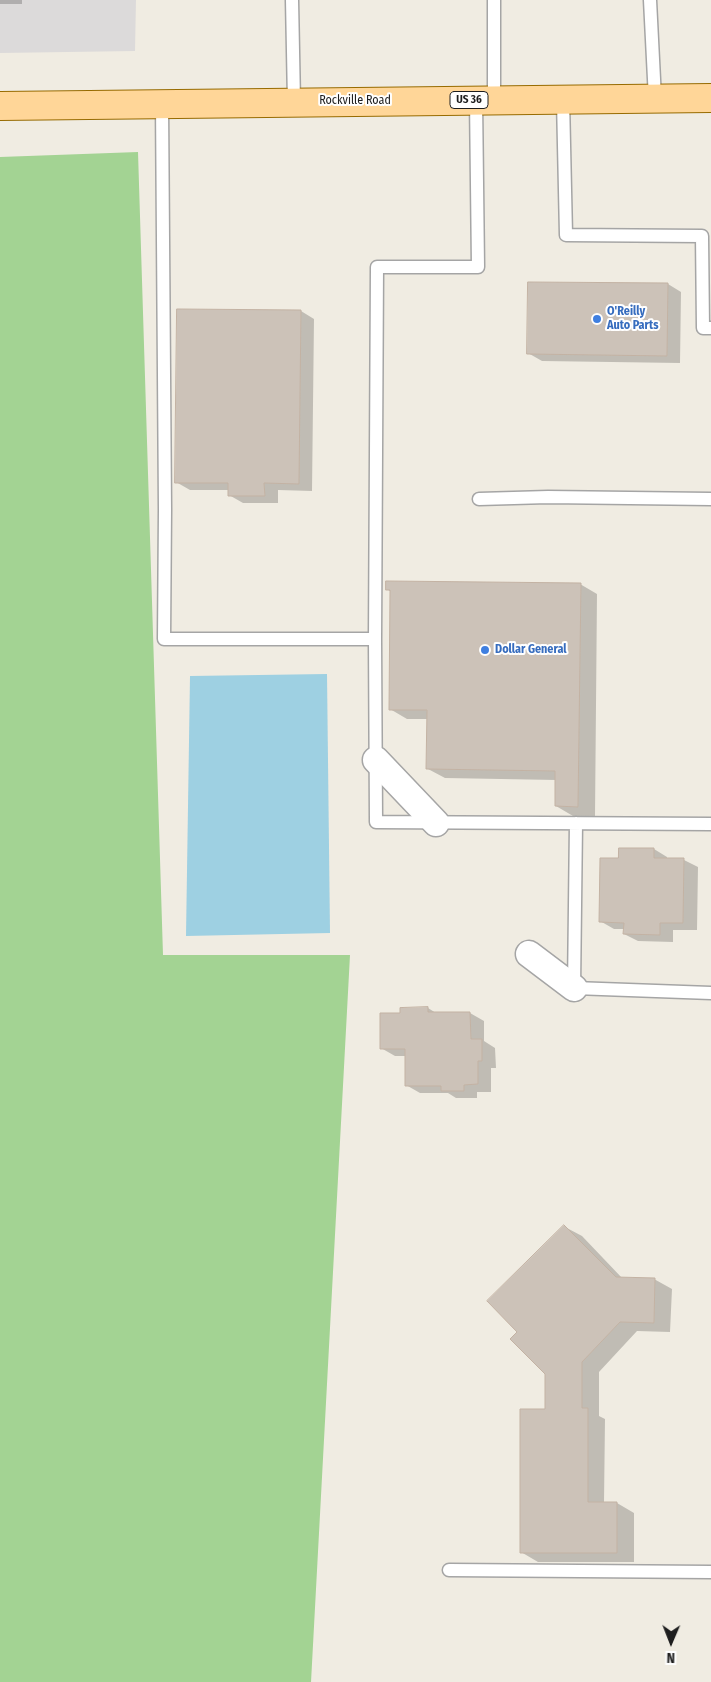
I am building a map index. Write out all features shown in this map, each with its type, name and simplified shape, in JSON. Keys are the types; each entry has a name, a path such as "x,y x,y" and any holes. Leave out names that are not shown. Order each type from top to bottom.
{"main road":[{"name":"Rockville Road","path":"0,106 711,98"}],"street":[{"path":"376,760 436,823"},
{"path":"529,954 574,988"}],"lane":[{"path":"292,0 294,102"},
{"path":"494,0 485,101 478,267 377,267 376,822 711,824"},
{"path":"650,0 655,99"},
{"path":"563,100 566,236 702,236 703,328 711,328"},
{"path":"162,104 164,638 375,639"},
{"path":"479,499 548,496 711,499"},
{"path":"576,823 574,988 711,993"},
{"path":"449,1570 711,1572"}],"shaded area":[{"path":"0,0 136,0 135,51 0,53"}],"green space":[{"path":"138,152 163,955 350,955 311,1682 0,1682 0,157"}],"water":[{"path":"327,674 330,933 186,936 190,676"}],"building":[{"name":"O'Reilly Auto Parts","path":"528,282 668,283 667,356 527,354"},
{"path":"177,309 301,310 299,484 264,483 265,496 228,496 228,483 175,483"},
{"name":"Dollar General","path":"386,581 581,583 578,807 555,806 555,771 426,769 427,710 389,710 390,590 386,590"},
{"path":"619,848 654,848 654,858 684,858 683,923 660,923 660,935 623,934 624,923 599,922 600,858 618,858"},
{"path":"428,1007 428,1012 470,1012 471,1039 482,1039 482,1061 478,1061 478,1084 464,1085 464,1091 441,1091 441,1086 405,1086 405,1049 380,1049 380,1013 400,1013 400,1008"},
{"path":"564,1225 616,1277 655,1278 654,1323 620,1322 582,1362 582,1408 588,1408 588,1502 617,1502 617,1553 520,1553 520,1409 545,1409 545,1374 510,1339 517,1332 487,1301"}],"place":[{"name":"O'Reilly Auto Parts","path":"597,319"},
{"name":"Dollar General","path":"485,650"}]}
